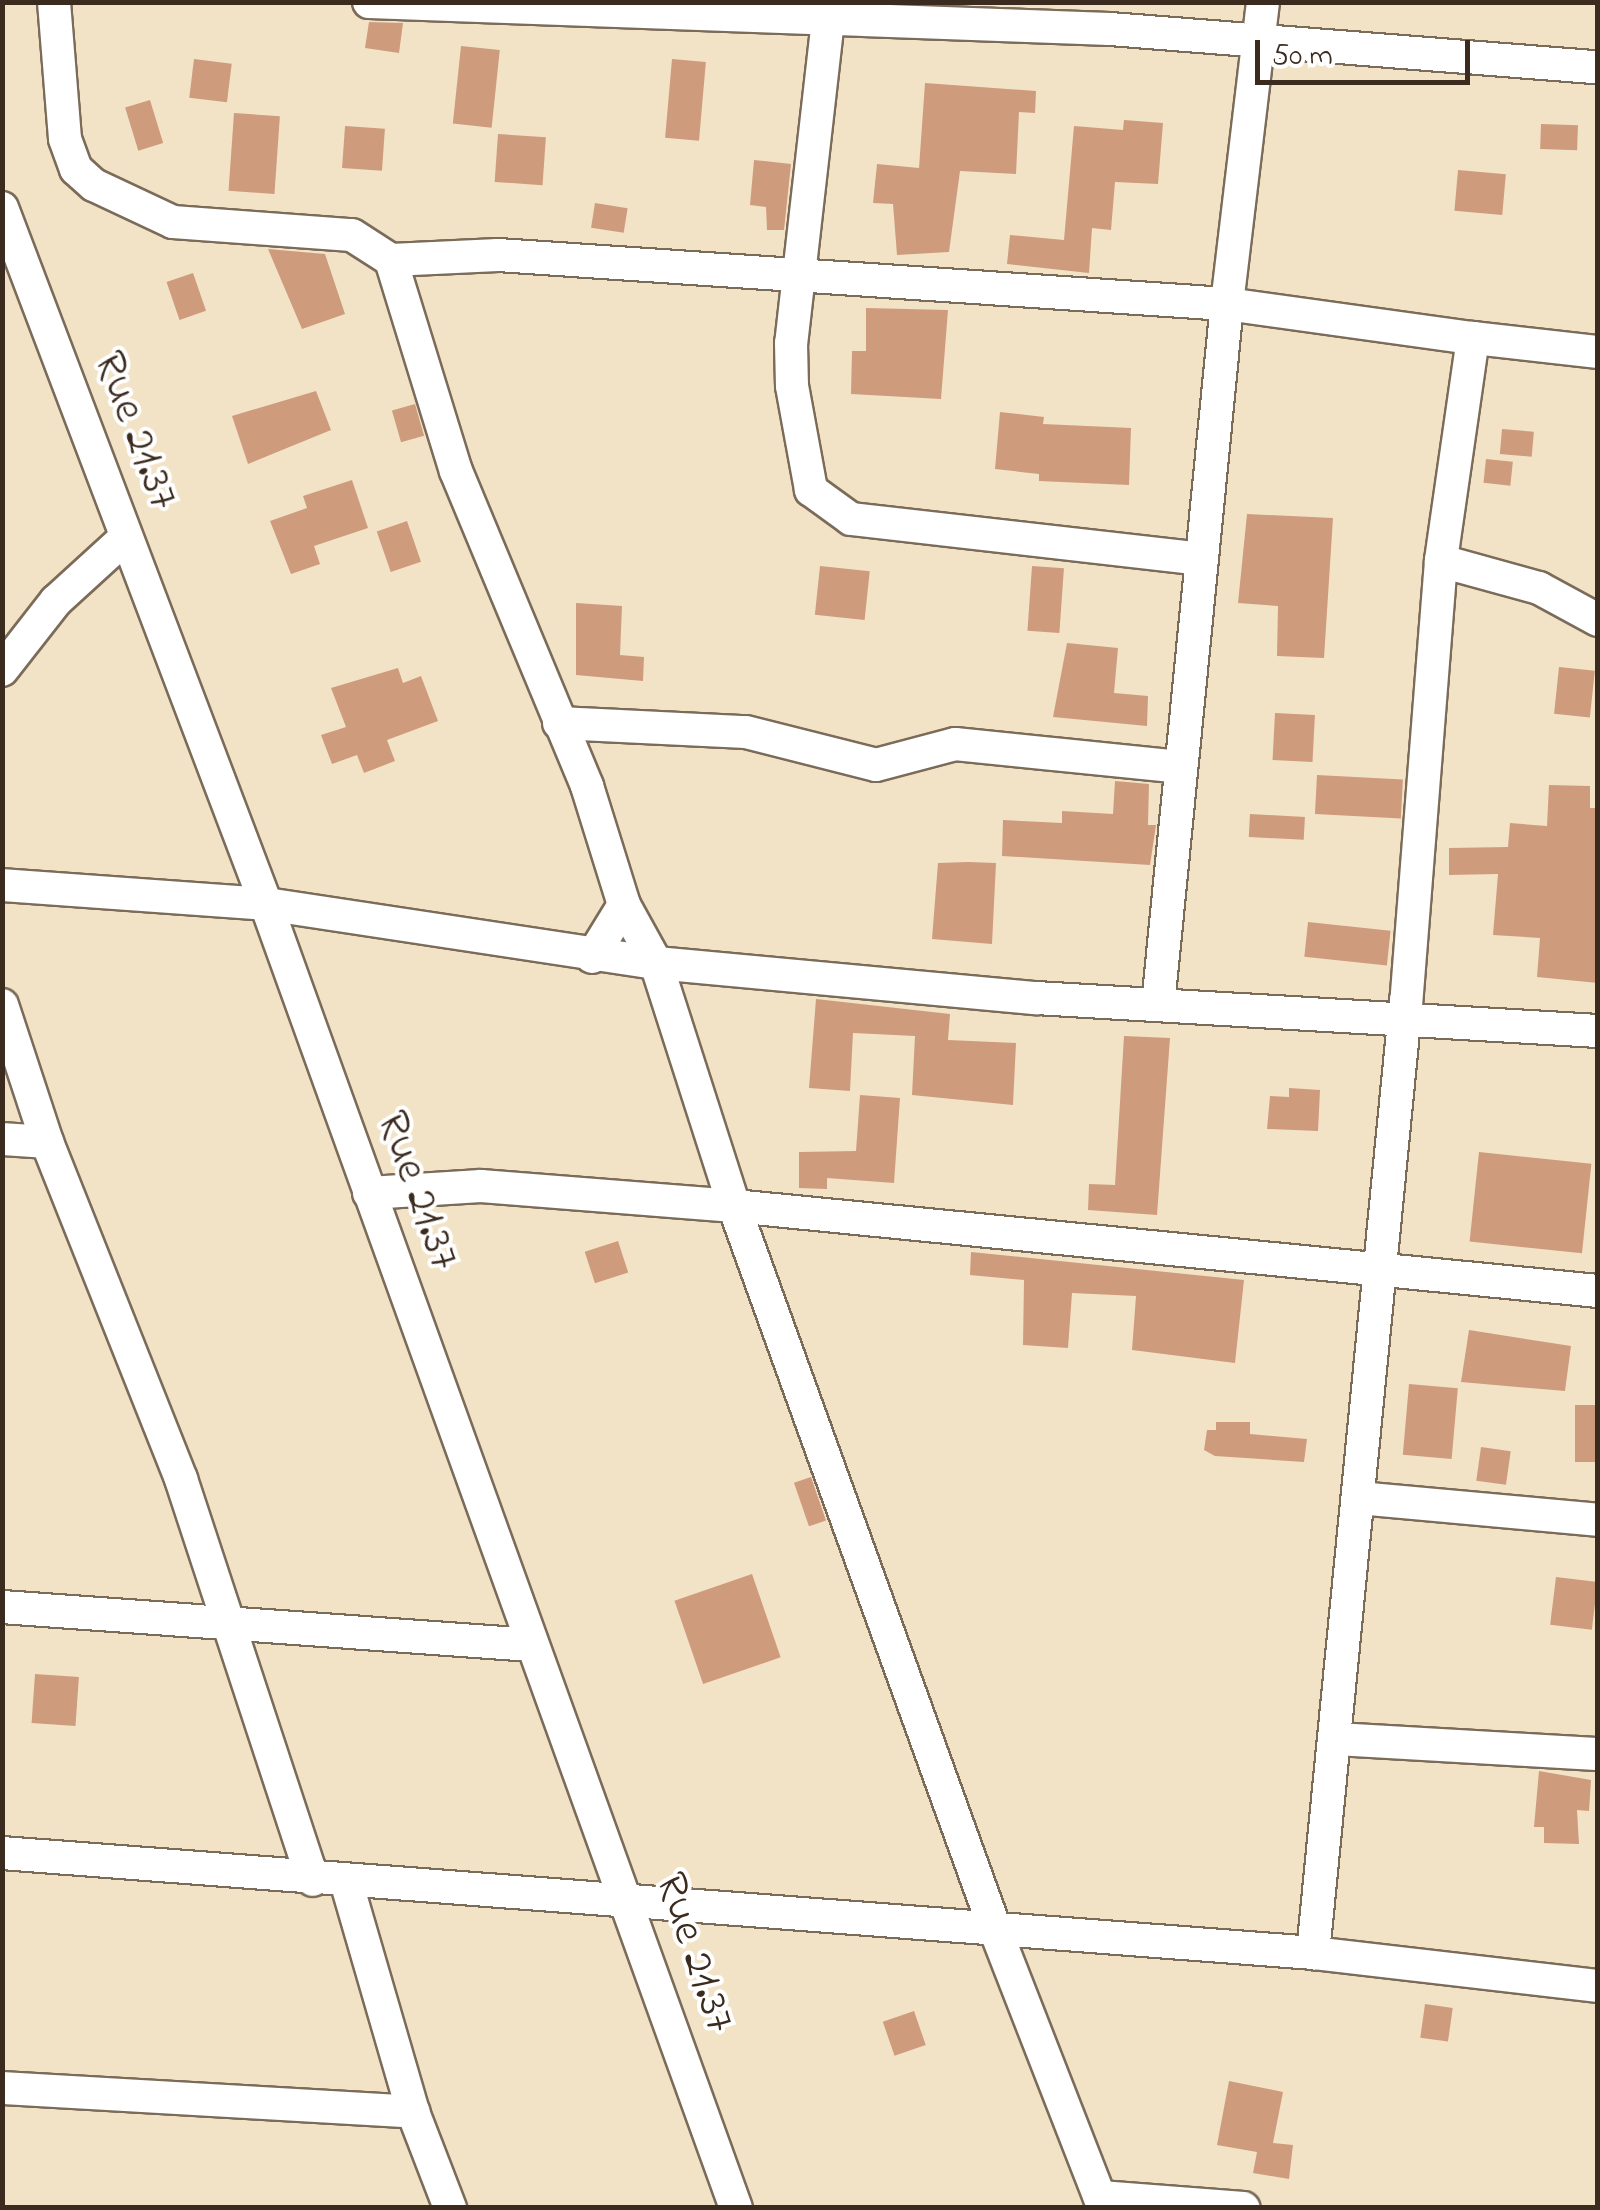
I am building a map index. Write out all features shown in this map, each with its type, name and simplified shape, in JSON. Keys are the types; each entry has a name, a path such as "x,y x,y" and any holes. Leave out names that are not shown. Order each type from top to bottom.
{"street":[{"path":"54,2 66,139 76,170 94,185 172,222 352,235 391,260 498,255 1227,304 1598,352"},
{"path":"369,2 825,11 1598,67"},
{"path":"1158,1005 1227,304 1263,2"},
{"path":"825,11 792,386 811,490 828,508 851,519 1202,559"},
{"name":"Rue 21.37","path":"2,208 266,904 736,2208"},
{"path":"391,260 456,471 559,724 624,904 656,964 734,1206 996,1929 1102,2202 1244,2208"},
{"path":"1314,1953 1404,1021 1441,562 1472,338"},
{"path":"2,670 56,601 126,537"},
{"path":"1441,562 1539,588 1598,620"},
{"path":"559,724 746,732 876,765 955,744 1180,767"},
{"path":"2,885 266,904 656,964 1158,1005 1598,1031"},
{"path":"592,957 624,904"},
{"path":"2,1005 48,1142 181,1478 228,1623 330,1881 450,2208"},
{"path":"2,1139 48,1142"},
{"path":"369,1193 481,1186 734,1206 1598,1291"},
{"path":"1358,1498 1598,1520"},
{"path":"2,1606 531,1646"},
{"path":"1334,1739 1598,1754"},
{"path":"2,1852 330,1881 626,1898 1314,1953 1598,1986"},
{"path":"2,2088 413,2112"}],"building":[{"path":"369,22 403,23 399,53 365,48"},
{"path":"461,46 500,50 492,128 453,124"},
{"path":"194,59 232,64 227,102 189,98"},
{"path":"672,59 706,62 699,141 665,138"},
{"path":"925,83 1036,91 1035,113 1019,112 1016,174 960,171 949,252 897,255 893,204 873,203 877,164 919,168"},
{"path":"150,100 163,143 138,151 125,108"},
{"path":"234,113 280,116 274,194 229,191"},
{"path":"1124,120 1163,123 1158,184 1115,182 1111,230 1092,228 1089,273 1007,264 1010,235 1064,240 1074,126 1123,130"},
{"path":"1541,124 1578,125 1577,150 1540,149"},
{"path":"345,126 385,129 382,171 342,168"},
{"path":"498,134 546,137 543,185 495,182"},
{"path":"754,160 791,164 784,230 767,230 766,207 750,205"},
{"path":"1458,170 1506,174 1502,215 1454,211"},
{"path":"595,203 628,208 624,233 591,228"},
{"path":"268,249 325,254 345,314 302,329"},
{"path":"193,273 206,311 180,320 167,282"},
{"path":"866,308 948,310 941,399 851,394 852,351 866,351"},
{"path":"316,391 331,430 248,464 232,416"},
{"path":"415,404 424,436 401,442 392,411"},
{"path":"1000,412 1044,417 1043,424 1131,428 1129,485 1039,481 1039,474 995,469"},
{"path":"1502,429 1534,432 1532,457 1500,454"},
{"path":"1486,459 1513,462 1510,486 1483,483"},
{"path":"352,480 368,528 314,546 320,564 291,574 270,521 307,508 303,496"},
{"path":"1247,514 1333,518 1324,658 1277,656 1278,606 1238,603"},
{"path":"407,521 421,562 391,572 377,531"},
{"path":"820,566 870,571 865,620 815,615"},
{"path":"1032,566 1064,568 1059,633 1027,631"},
{"path":"576,603 622,606 620,655 644,657 643,681 576,675"},
{"path":"1067,643 1118,648 1114,693 1148,696 1147,726 1053,717"},
{"path":"1559,667 1595,671 1590,718 1554,714"},
{"path":"398,668 403,683 421,676 438,721 387,740 395,761 364,773 357,755 332,764 321,735 346,727 331,688"},
{"path":"1275,713 1315,715 1312,762 1273,760"},
{"path":"1317,775 1403,780 1401,818 1315,814"},
{"path":"1115,781 1149,784 1148,825 1156,825 1150,865 1002,856 1003,820 1062,823 1062,811 1113,814"},
{"path":"1549,785 1590,786 1590,808 1598,808 1598,983 1537,977 1540,938 1493,935 1498,874 1449,875 1449,848 1508,847 1510,823 1547,826"},
{"path":"1250,814 1305,817 1304,840 1249,837"},
{"path":"938,863 996,863 992,944 932,939"},
{"path":"1308,922 1391,931 1387,965 1304,957"},
{"path":"816,999 950,1014 948,1040 1016,1043 1013,1105 912,1095 915,1036 853,1033 850,1091 809,1088"},
{"path":"1124,1036 1170,1038 1157,1215 1088,1210 1089,1184 1115,1185"},
{"path":"1289,1088 1320,1090 1318,1131 1267,1129 1270,1096 1289,1097"},
{"path":"860,1095 900,1098 894,1183 827,1178 827,1189 799,1188 799,1152 856,1151"},
{"path":"1479,1152 1591,1164 1582,1253 1470,1242"},
{"path":"618,1241 628,1272 595,1283 585,1252"},
{"path":"971,1252 1244,1280 1235,1363 1132,1350 1136,1296 1072,1293 1068,1348 1023,1345 1024,1280 970,1275"},
{"path":"1469,1330 1571,1346 1565,1391 1461,1382"},
{"path":"1409,1384 1458,1388 1452,1459 1403,1455"},
{"path":"1575,1405 1598,1405 1598,1462 1575,1462"},
{"path":"1216,1422 1250,1422 1250,1434 1307,1439 1304,1462 1215,1456 1204,1450 1207,1430 1216,1430"},
{"path":"1481,1447 1511,1451 1506,1485 1476,1481"},
{"path":"811,1477 826,1520 809,1526 794,1483"},
{"path":"752,1574 781,1657 703,1684 674,1601"},
{"path":"1556,1577 1598,1582 1592,1630 1550,1625"},
{"path":"35,1674 79,1677 75,1726 32,1723"},
{"path":"1539,1771 1591,1780 1589,1811 1577,1810 1579,1844 1544,1843 1544,1827 1534,1827"},
{"path":"1425,2004 1453,2008 1448,2042 1420,2038"},
{"path":"914,2011 926,2045 895,2056 883,2022"},
{"path":"1229,2081 1283,2092 1273,2143 1293,2145 1289,2179 1253,2173 1257,2152 1217,2145"}]}
